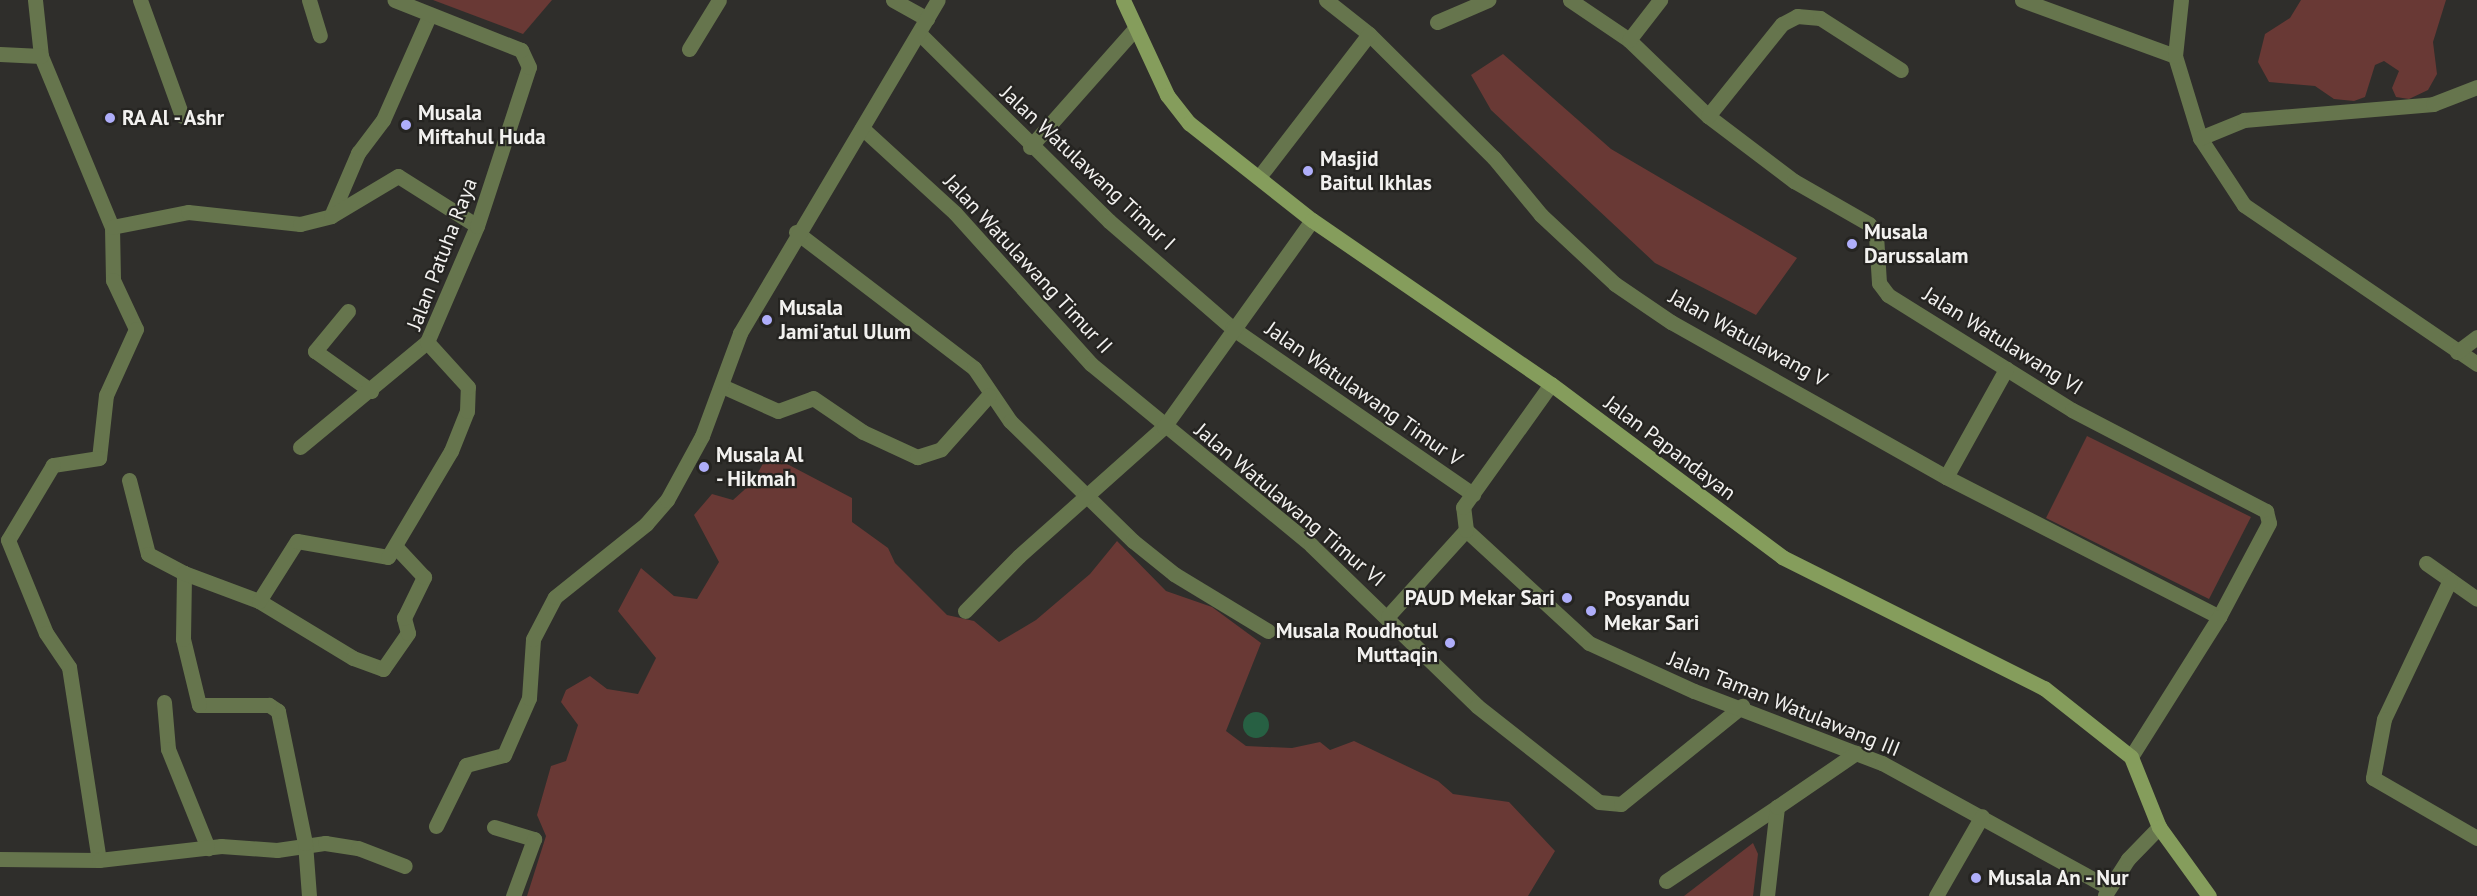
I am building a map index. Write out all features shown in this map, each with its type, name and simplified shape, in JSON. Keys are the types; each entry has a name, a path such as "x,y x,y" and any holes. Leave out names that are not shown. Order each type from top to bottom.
{"main road":[{"name":"Jalan Papandayan","path":"1123,0 1133,31 1188,123 1312,220 1551,384 1782,557 2044,688 2131,757 2159,827 2209,896"}],"street":[{"path":"35,0 41,56 112,227 113,280 136,328 106,395 99,458 53,465 8,540 46,633 69,668 99,860"},
{"path":"140,0 182,116"},
{"path":"309,0 320,35"},
{"name":"Jalan Patuha Raya","path":"395,0 527,56 529,67 477,226 427,342 468,387 467,411 451,451 396,548"},
{"path":"689,49 719,0"},
{"path":"893,0 927,19"},
{"path":"436,826 466,765 504,755 529,698 533,639 555,597 658,513 702,436 740,333 796,232 921,35 938,0"},
{"name":"Jalan Watulawang V","path":"1326,0 1369,34 1494,158 1541,215 1615,284 1671,322 1946,477 2219,617"},
{"path":"1437,22 1488,0"},
{"name":"Jalan Watulawang VI","path":"1570,0 1629,40 1708,116 1794,181 1869,224 1876,236 1879,283 1888,295 2072,410 2255,503 2270,517 2219,617"},
{"path":"1629,40 1660,0"},
{"path":"2022,0 2175,56"},
{"path":"2181,0 2175,56 2200,138 2244,205 2477,364"},
{"path":"331,216 358,153 396,94 429,15"},
{"path":"1708,116 1782,24 1797,16 1820,18 1901,70"},
{"path":"1030,147 1133,31"},
{"path":"1259,177 1369,34"},
{"name":"Jalan Watulawang Timur I","path":"921,35 1030,147 1232,328"},
{"path":"0,54 41,56"},
{"path":"2200,138 2244,120 2433,104 2477,87"},
{"name":"Jalan Watulawang Timur II","path":"862,128 955,213 1091,364 1164,427"},
{"path":"112,227 188,212 300,224 331,216 389,177 398,176 477,226"},
{"path":"965,611 1085,496 1164,427 1232,328 1312,220"},
{"path":"796,232 974,368 989,395 1085,496 1174,574 1268,631"},
{"path":"348,311 315,351 371,391"},
{"name":"Jalan Watulawang Timur V","path":"1232,328 1473,494"},
{"path":"2457,352 2477,336"},
{"path":"300,447 371,391 427,342"},
{"path":"1946,477 2006,369"},
{"path":"1388,616 1466,530 1463,507 1551,384"},
{"path":"722,386 778,411 813,398 862,432 917,457 941,449 989,395"},
{"name":"Jalan Watulawang Timur VI","path":"1164,427 1388,616 1477,706 1609,806 1621,804 1682,759 1742,706"},
{"path":"129,480 148,554 184,573 259,601 353,658 383,669 408,633 404,618 424,577 396,548 380,559 297,541 259,601"},
{"name":"Jalan Taman Watulawang III","path":"1466,530 1589,643 1662,678 1742,706 1856,753 1982,816 2107,892"},
{"path":"2426,563 2477,599"},
{"path":"184,573 183,639 197,702 202,707 276,708 304,843 309,896"},
{"path":"2450,580 2384,719 2374,780 2477,838"},
{"path":"2131,757 2219,617"},
{"path":"164,702 168,750 208,848"},
{"path":"1666,881 1856,753"},
{"path":"1767,896 1778,807"},
{"path":"1936,896 1982,816"},
{"path":"494,827 534,839 513,896"},
{"path":"2107,892 2159,827"},
{"path":"0,859 99,860 208,848 277,850 304,843 358,848 405,866"}],"shaded area":[{"path":"433,0 552,0 523,34"},
{"path":"2301,0 2446,0 2433,42 2437,74 2428,90 2409,99 2396,97 2392,88 2399,71 2384,61 2375,65 2365,97 2354,101 2334,99 2315,86 2269,82 2258,62 2265,34 2290,18"},
{"path":"1503,54 1611,149 1797,258 1756,315 1655,263 1491,110 1471,75"},
{"path":"2087,436 2251,517 2209,599 2046,518"},
{"path":"768,454 852,498 852,522 888,548 895,563 947,615 974,621 999,642 1036,620 1090,574 1117,541 1166,591 1212,607 1261,643 1226,731 1246,746 1292,748 1320,742 1330,750 1354,741 1438,781 1453,794 1509,802 1555,851 1528,896 527,896 546,836 537,815 551,766 566,761 578,725 561,702 566,690 590,676 607,689 638,694 656,658 618,611 641,568 674,596 697,599 719,562 694,515 712,494 733,500 753,482"},
{"path":"1256,712 1266,715 1269,725 1266,735 1256,738 1246,735 1243,725 1246,715"},
{"path":"1753,843 1758,854 1753,896 1684,896"}],"place":[{"name":"RA Al - Ashr","path":"110,118"},
{"name":"Musala Miftahul Huda","path":"406,125"},
{"name":"Masjid Baitul Ikhlas","path":"1308,171"},
{"name":"Musala Darussalam","path":"1852,244"},
{"name":"Musala Jami'atul Ulum","path":"767,320"},
{"name":"Musala Al - Hikmah","path":"704,467"},
{"name":"PAUD Mekar Sari","path":"1567,598"},
{"name":"Posyandu Mekar Sari","path":"1591,611"},
{"name":"Musala Roudhotul Muttaqin","path":"1450,643"},
{"name":"Musala An - Nur","path":"1976,878"}]}
